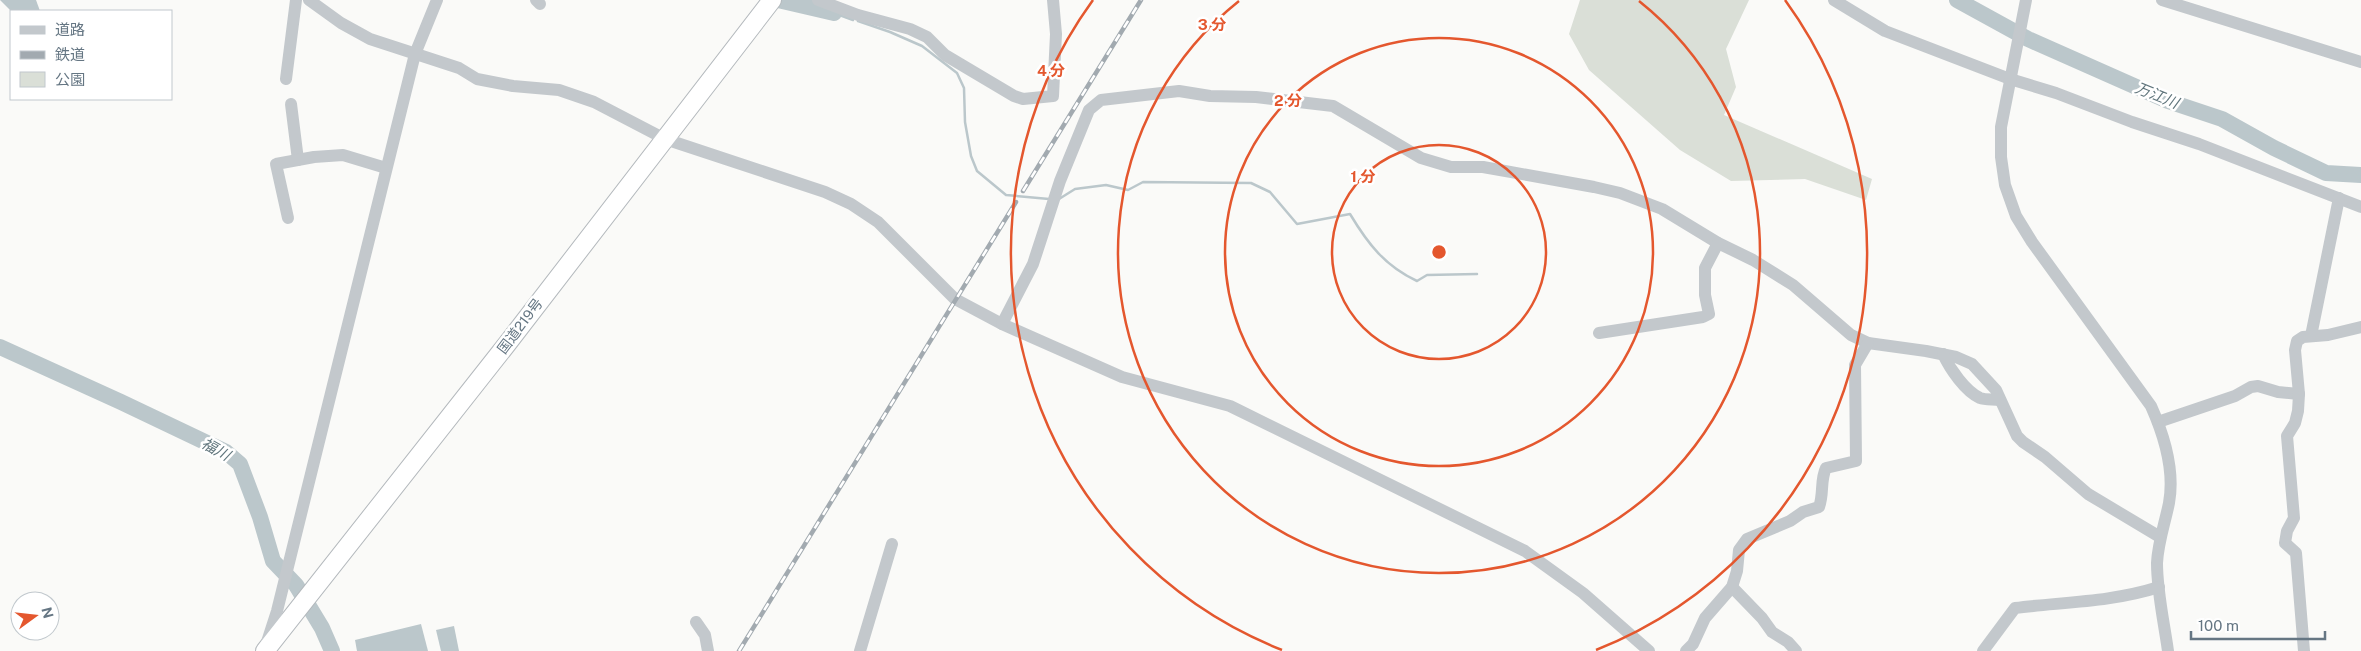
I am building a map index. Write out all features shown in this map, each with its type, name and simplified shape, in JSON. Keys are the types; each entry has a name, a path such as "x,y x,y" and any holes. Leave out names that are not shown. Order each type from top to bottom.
{"highway":[{"name":"国道219号","path":"264,651 441,428 772,0"}],"street":[{"path":"286,78 296,0"},
{"path":"309,0 341,23 370,39 459,68 477,79 567,93 594,102 665,139 825,192 851,204 878,222 955,299 1002,324 1122,376 1230,406 1516,546 1583,593 1649,651"},
{"path":"264,651 277,611 415,54 437,0"},
{"path":"818,0 858,15 910,29 927,38 945,55 1014,96 1023,98 1053,96 1056,34 1053,0"},
{"path":"1834,0 1885,30 2361,207"},
{"path":"2026,0 2001,127 2000,157 2005,186 2016,216 2032,242 2151,406 2158,422 2166,448 2170,474 2169,501 2160,537 2157,563 2168,651"},
{"path":"2162,0 2361,62"},
{"path":"1002,324 1033,264 1060,181 1089,110 1101,100 1179,91 1210,96 1256,97 1333,106 1421,158 1451,167 1483,167 1620,193 1662,210 1753,260 1793,285 1841,327 1868,343 1943,354 1972,364 1996,390 2017,436 2023,442 2045,456 2088,494 2160,537"},
{"path":"291,104 298,160"},
{"path":"288,218 276,164 343,155 386,168"},
{"path":"2311,336 2339,198"},
{"path":"1599,333 1703,317 1709,314 1705,295 1706,268 1718,242"},
{"path":"2304,651 2296,553 2285,543 2287,531 2294,518 2287,436 2295,423 2299,394 2295,350 2297,342 2303,337 2328,336 2361,327"},
{"path":"1686,651 1693,644 1705,618 1732,587 1737,571 1739,550 1747,539 1790,521 1803,512 1819,507 1822,499 1822,474 1826,468 1856,461 1855,365 1868,343"},
{"path":"1943,354 1969,390 1981,398 2000,400"},
{"path":"2158,422 2225,400 2251,387 2258,386 2288,394 2299,394"},
{"path":"860,651 892,544"},
{"path":"1732,587 1762,618 1772,632 1788,642 1796,651"},
{"path":"1983,651 2015,608 2088,603 2141,593 2159,587"},
{"path":"277,611 282,616 292,616 296,611"},
{"path":"696,622 705,635 708,651"}],"green space":[{"path":"1580,0 1749,0 1726,49 1736,87 1724,115 1872,179 1866,200 1805,179 1731,181 1680,150 1589,70 1569,34"}],"shaded area":[{"path":"0,0 36,0 40,10 10,10"},
{"path":"421,624 428,651 357,651 355,640"},
{"path":"454,626 459,651 441,651 436,630"}],"waterway":[{"path":"778,0 834,13"},
{"name":"万江川","path":"1957,0 2028,39 2168,101 2222,119 2274,148 2326,173 2361,175"},
{"path":"834,13 853,20"},
{"path":"858,21 922,46 957,73 964,88 965,122 971,156 977,171 1006,195 1049,199"},
{"path":"1059,199 1075,189 1106,185 1128,190 1143,182 1251,183 1270,192 1297,224 1350,214 1378,253 1386,261 1417,281 1427,275 1477,274"},
{"name":"福川","path":"0,347 226,452 240,464 260,517 273,561 296,585 322,628 332,651"}],"railway":[{"path":"1023,191 1141,0"},
{"path":"739,651 1016,202"}]}
